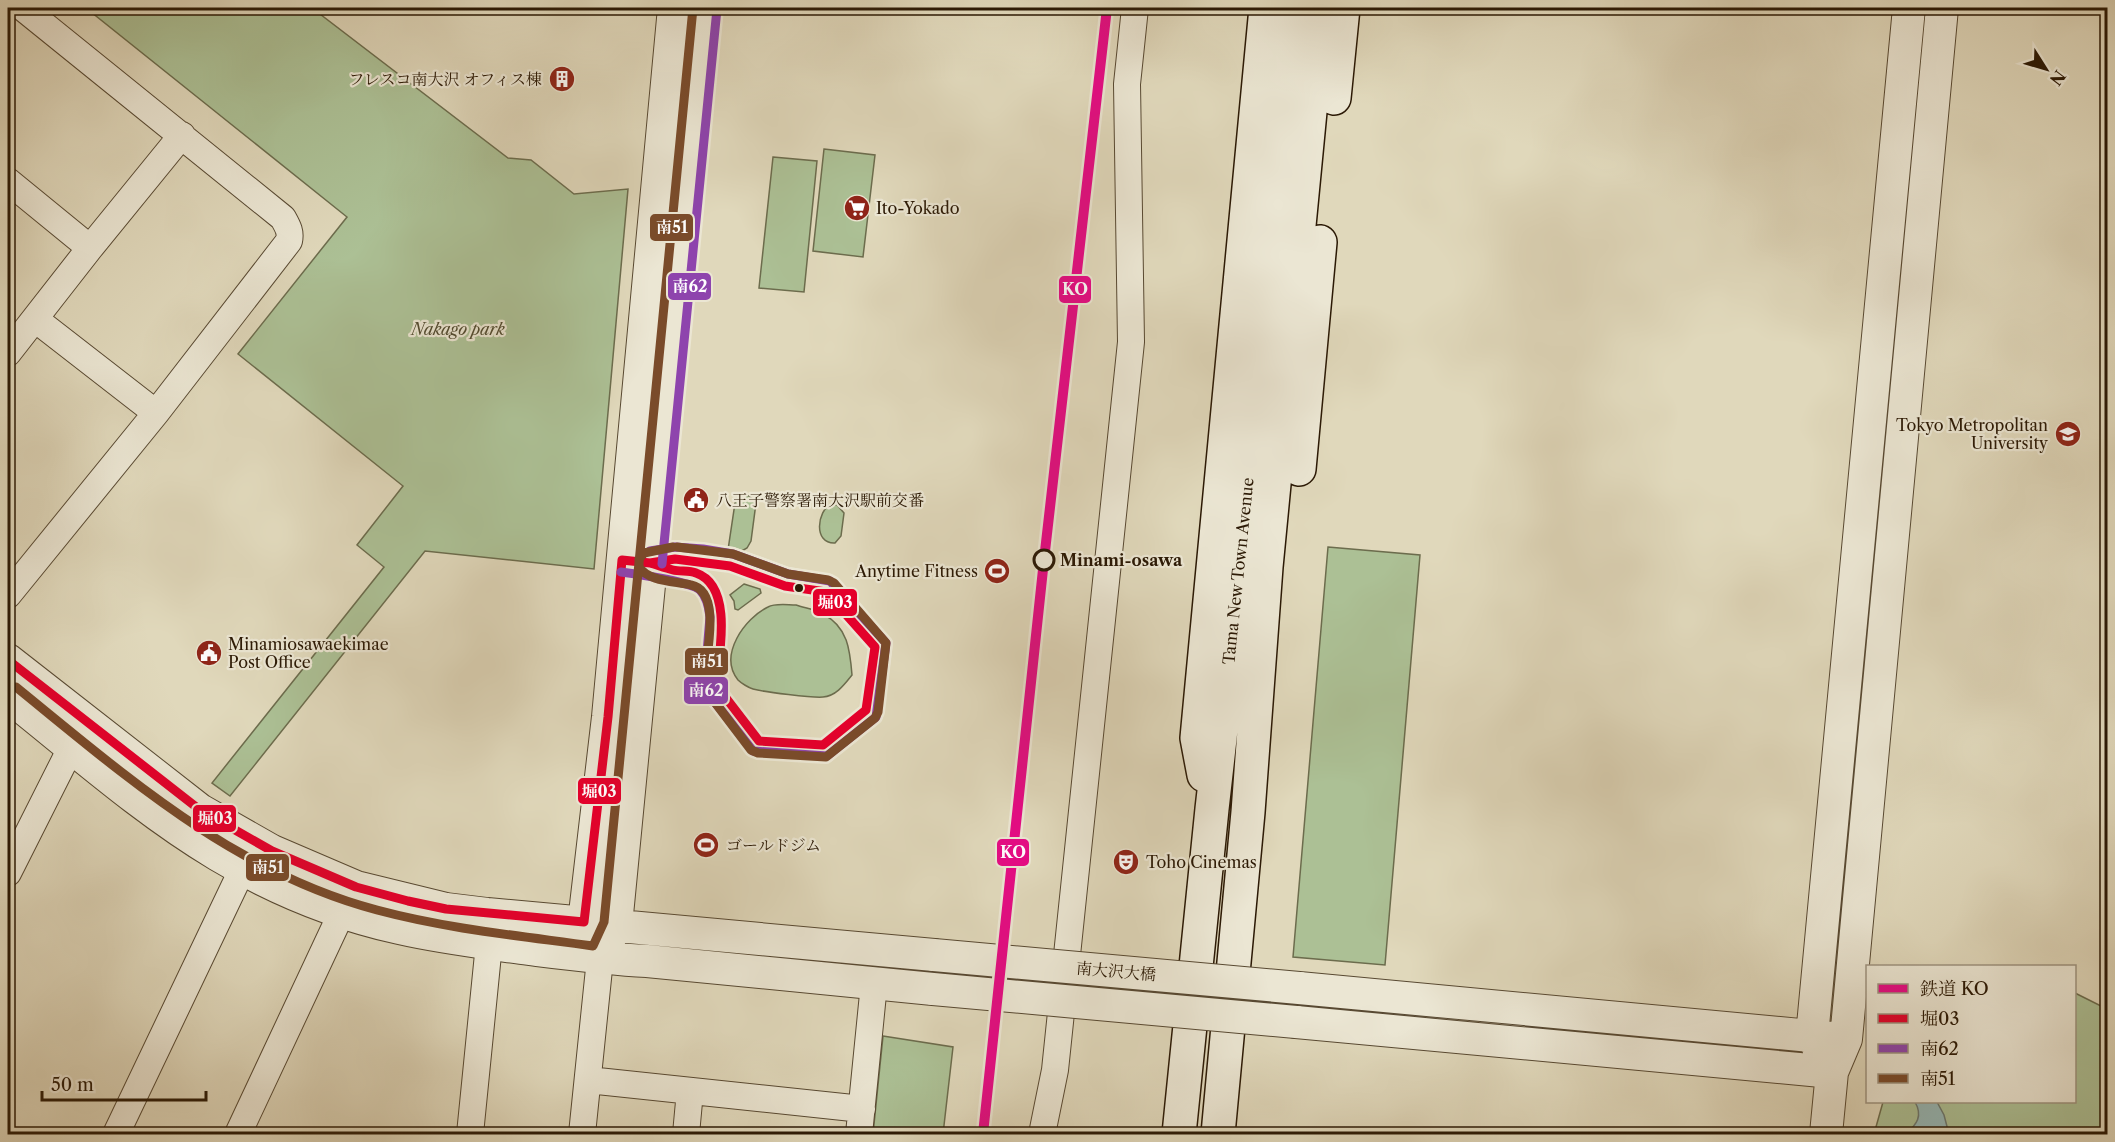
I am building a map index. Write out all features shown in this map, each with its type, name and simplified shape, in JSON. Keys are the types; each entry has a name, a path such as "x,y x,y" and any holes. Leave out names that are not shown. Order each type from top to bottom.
{"main road":[{"path":"1212,809 1197,738 1266,8"},
{"name":"Tama New Town Avenue","path":"1179,1134 1240,563 1294,8"},
{"name":"Tama New Town Avenue","path":"1218,1134 1248,812 1266,567 1320,8"},
{"path":"1248,812 1273,737 1343,8"}],"street":[{"path":"8,595 156,413 289,241 290,234 284,218 23,8"},
{"path":"600,959 584,922 608,717 674,8"},
{"path":"582,1134 600,959 616,925 705,8"},
{"path":"1042,1134 1055,1070 1131,342 1127,84 1134,8"},
{"path":"1832,1072 1812,1036 1909,8"},
{"path":"1826,1134 1832,1072 1846,1039 1942,8"},
{"path":"8,353 182,135"},
{"path":"8,181 90,248"},
{"path":"35,319 156,413"},
{"path":"8,660 78,734 174,827 221,857 269,882 342,912 398,928 489,944 600,959 647,961 1832,1072"},
{"path":"8,696 78,734"},
{"path":"8,870 78,734"},
{"name":"南大沢大橋","path":"78,734 166,785 230,829 272,851 356,887 446,909 1846,1039"},
{"path":"116,1134 243,868"},
{"path":"238,1134 342,912"},
{"path":"470,1134 489,944"},
{"path":"588,1080 690,1091 860,1122 874,984"},
{"path":"1063,986 1193,998"},
{"path":"686,1134 690,1091"}],"green space":[{"name":"Nakago park","path":"86,8 312,8 508,158 531,160 574,194 628,189 594,569 425,551 230,796 212,783 384,567 357,545 403,486 238,354 347,217"},
{"path":"824,149 875,155 863,257 813,251"},
{"path":"773,157 817,161 804,292 759,288"},
{"path":"749,496 756,503 751,541 747,548 735,555 728,550 735,503 738,497"},
{"path":"831,504 837,505 844,513 841,536 835,543 823,538 819,526 823,513"},
{"path":"1328,547 1420,555 1385,965 1293,957"},
{"path":"744,584 760,589 761,593 738,610 735,609 730,595"},
{"path":"796,605 823,614 843,632 852,675 832,695 799,696 753,689 738,680 733,670 731,660 733,649 743,628 759,612 771,606"},
{"path":"2076,994 2107,1009 2107,1134 1874,1134 1883,1103 2076,1103"},
{"path":"883,1036 953,1047 943,1134 873,1134"}],"water":[{"path":"1915,1103 1938,1103 1944,1115 1949,1134 1906,1134 1918,1120"}],"rail line":[{"name":"KO","path":"983,1134 1044,560 1107,8"}],"transit line":[{"name":"南51","path":"16,687 142,788 229,847 276,872 325,893 404,917 593,946 604,922 693,8"},
{"name":"南62","path":"662,564 717,9"},
{"name":"南51","path":"673,547 644,553 639,559 639,567 649,576 691,585 701,590 707,601 710,615 704,688 751,750 758,753 826,757 875,718 878,712 886,643 834,583 788,574 733,554 677,547"},
{"name":"南62","path":"621,572 686,584 700,590 707,603 710,617 704,688 753,751 827,756 876,717 886,643 830,581 788,574 733,554 675,547 650,551"},
{"name":"堀03","path":"675,559 730,566 785,586 826,592 875,647 866,710 823,745 759,741 716,685 721,640 720,606 716,592 708,580 696,573 673,570 650,563 675,559"},
{"name":"堀03","path":"8,660 200,810 272,851 356,887 408,901 446,909 584,922 608,717 622,560 650,563"}],"place":[{"name":"フレスコ南大沢 オフィス棟","path":"562,79"},
{"name":"Ito-Yokado","path":"857,208"},
{"name":"Tokyo Metropolitan University","path":"2068,434"},
{"name":"八王子警察署南大沢駅前交番","path":"696,500"},
{"name":"Minami-osawa","path":"1044,560"},
{"name":"Anytime Fitness","path":"997,571"},
{"name":"Minamiosawaekimae Post Office","path":"209,653"},
{"name":"ゴールドジム","path":"706,845"},
{"name":"Toho Cinemas","path":"1126,862"}]}
